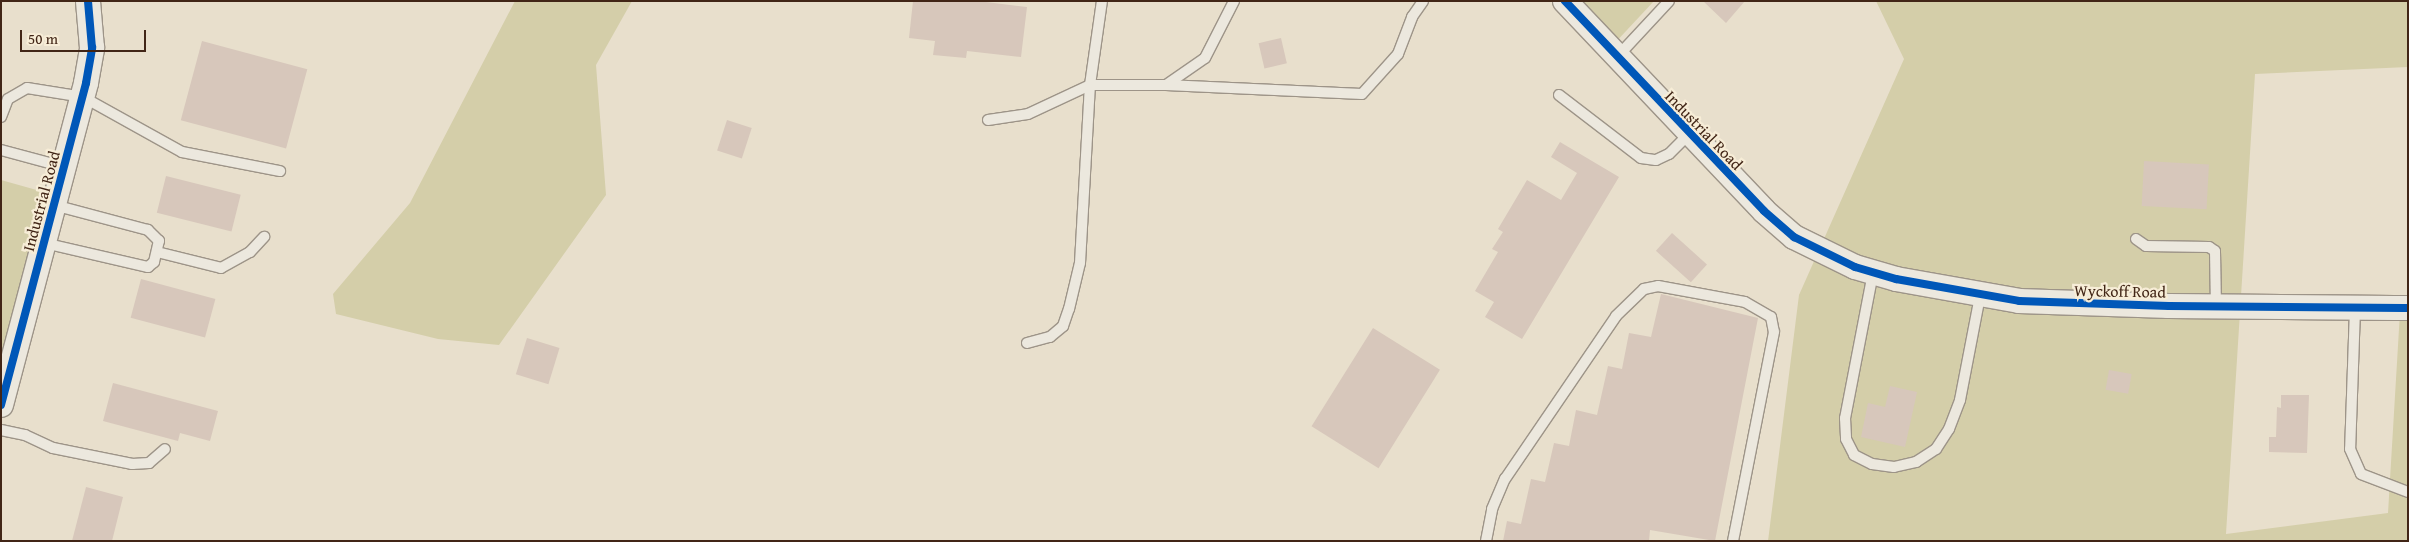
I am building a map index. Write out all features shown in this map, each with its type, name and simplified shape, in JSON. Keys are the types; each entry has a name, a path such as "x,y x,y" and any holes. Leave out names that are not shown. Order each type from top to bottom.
{"street":[{"name":"Industrial Road","path":"1,406 82,97 92,48 88,1"},
{"name":"Industrial Road","path":"1565,1 1688,135 1794,237 1837,259"},
{"name":"Wyckoff Road","path":"1837,259 1873,272 1980,296 2056,303 2355,309 2408,308"}],"lane":[{"path":"1027,343 1050,337 1064,326 1080,263 1090,85 1102,1"},
{"path":"1166,85 1205,58 1234,1"},
{"path":"988,120 1028,114 1090,85 1166,85 1362,94 1398,54 1412,17 1423,1"},
{"path":"1616,58 1669,1"},
{"path":"1,117 8,100 27,88 82,97 182,152 280,172"},
{"path":"1559,95 1642,158 1656,160 1670,154 1688,135"},
{"path":"1,150 64,167"},
{"path":"44,243 148,267 154,262 157,252 159,241 148,230 54,205"},
{"path":"157,252 222,268 250,252 264,237"},
{"path":"2136,239 2146,246 2209,246 2215,251 2216,307"},
{"path":"1873,272 1845,418 1846,439 1854,455 1872,464 1894,467 1916,462 1936,449 1949,429 1960,400 1980,296"},
{"path":"1486,541 1492,509 1505,479 1616,316 1644,289 1671,287 1758,307 1771,317 1774,332 1733,541"},
{"path":"2355,309 2350,450 2361,474 2408,492"},
{"path":"1,430 25,435 53,448 132,464 149,463 165,449"}],"shaded area":[{"path":"515,1 632,1 596,65 606,195 499,345 438,339 336,314 333,294 410,203"},
{"path":"1576,1 1654,1 1613,45"},
{"path":"1876,1 2408,1 2408,67 2255,74 2226,534 2388,513 2400,312 2408,312 2408,541 1768,541 1799,295 1904,59"},
{"path":"1,180 58,196 1,409"}],"building":[{"path":"913,1 978,1 1027,7 1021,57 967,51 966,58 933,55 935,41 909,38"},
{"path":"1703,1 1745,1 1726,23"},
{"path":"1281,38 1287,63 1264,69 1259,43"},
{"path":"202,41 307,69 286,148 181,120"},
{"path":"727,120 752,128 742,158 717,150"},
{"path":"1560,142 1619,177 1522,339 1485,317 1494,302 1475,291 1498,252 1492,249 1503,232 1498,229 1527,180 1561,200 1577,173 1551,157"},
{"path":"2144,161 2209,164 2207,209 2142,206"},
{"path":"166,176 241,195 232,231 157,213"},
{"path":"1672,233 1707,264 1691,282 1656,251"},
{"path":"141,279 215,299 205,338 131,318"},
{"path":"1661,294 1758,318 1715,541 1650,530 1649,541 1503,541 1507,521 1521,524 1531,479 1545,482 1554,443 1569,446 1576,410 1597,415 1608,366 1622,369 1629,333 1651,337"},
{"path":"1373,328 1440,370 1379,468 1312,426"},
{"path":"527,338 560,348 548,384 516,374"},
{"path":"2109,370 2132,374 2128,394 2106,390"},
{"path":"113,383 218,411 210,441 180,433 178,441 103,421"},
{"path":"1890,386 1917,392 1905,447 1861,437 1868,403 1885,407"},
{"path":"2281,395 2309,395 2307,453 2269,452 2269,437 2276,437 2277,407 2281,408"},
{"path":"86,487 123,497 112,541 72,541"}],"cycle path":[{"path":"1,405 86,83 92,48 88,1"},
{"path":"1565,1 1764,211 1794,237 1855,267 1896,279 2019,301 2169,306 2408,308"}]}
